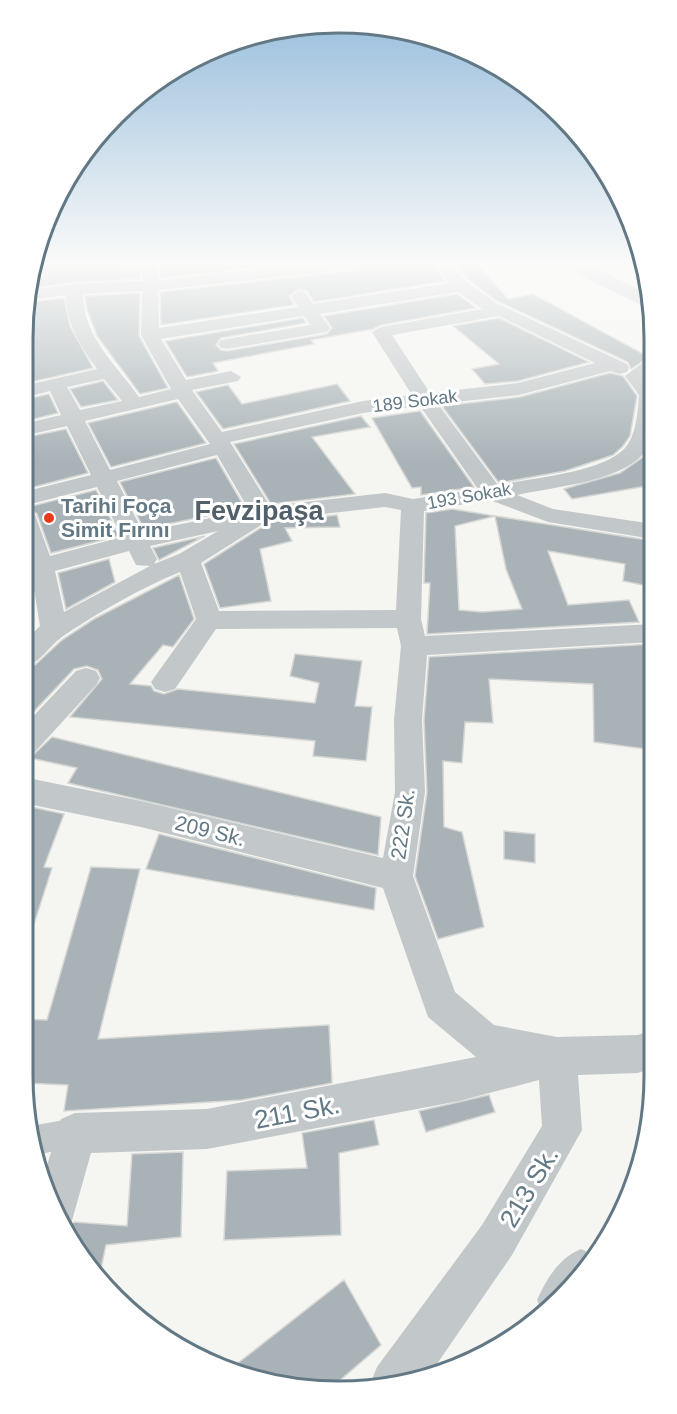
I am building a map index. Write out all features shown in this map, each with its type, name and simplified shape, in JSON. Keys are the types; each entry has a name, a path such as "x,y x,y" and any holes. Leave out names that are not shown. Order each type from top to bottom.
{"street":[{"path":"81,329 108,372 126,390 134,405"},
{"path":"33,648 54,629 152,574 188,560 263,514 220,443 160,354 150,335 150,329"},
{"path":"150,335 188,329"},
{"path":"205,347 315,329"},
{"path":"398,329 381,332 425,400 492,493 548,515 644,531"},
{"path":"540,329 613,364 644,370"},
{"path":"160,354 182,351"},
{"name":"189 Sokak","path":"33,509 105,477 220,443 363,407 519,388 613,364"},
{"path":"33,389 108,372"},
{"path":"33,427 134,405 182,389 231,377"},
{"path":"56,384 152,574"},
{"name":"193 Sokak","path":"33,568 137,541 263,514 385,500 413,506 492,493 595,472 644,452"},
{"name":"222 Sk.","path":"413,506 408,720 410,792 396,876 441,1004 485,1042 557,1056"},
{"path":"188,560 209,620"},
{"path":"33,571 54,629"},
{"path":"209,620 411,633 644,633"},
{"path":"165,682 209,620"},
{"path":"33,734 86,678"},
{"name":"209 Sk.","path":"33,792 141,814 396,876"},
{"path":"557,1056 638,1054 644,1052"},
{"name":"211 Sk.","path":"40,1139 75,1133 207,1130 459,1081 557,1056"},
{"name":"213 Sk.","path":"401,1374 497,1240 562,1130 557,1056"},
{"path":"59,1198 75,1133"}],"building":[{"path":"33,329 72,329 93,368 33,382"},
{"path":"94,329 139,329 139,336 168,388 140,394 97,336"},
{"path":"237,329 272,329 221,338 216,345 221,350 227,351 327,334 331,329 373,329 311,340 314,344 213,363 218,371 187,377 165,341"},
{"path":"457,329 521,329 589,362 518,381 485,384 472,369 499,364"},
{"path":"557,329 597,329 644,354 644,360 631,369 628,362"},
{"path":"610,373 623,376 637,396 630,436 613,455 565,471 499,483 442,406 520,397"},
{"path":"103,381 118,400 81,407 70,389"},
{"path":"337,384 350,401 223,429 196,392 228,385 242,404"},
{"path":"49,394 58,413 33,419 33,398"},
{"path":"177,402 206,443 111,467 88,423"},
{"path":"420,411 474,487 421,495 421,487 412,488 372,418"},
{"path":"361,416 370,427 312,437 355,494 271,504 234,444"},
{"path":"66,429 88,473 33,487 33,436"},
{"path":"644,456 644,486 572,499 564,489 620,473"},
{"path":"216,458 245,508 144,529 120,482"},
{"path":"96,490 119,536 51,553 37,514 33,511 33,506"},
{"path":"452,509 644,540 644,585 623,581 625,564 548,551 568,605 629,600 639,622 427,634 430,583 424,583 426,513","holes":["495,516 506,569 522,609 482,612 459,610 455,526"]},
{"path":"337,515 340,527 285,528 292,541 260,549 271,601 220,608 204,564 270,522"},
{"path":"205,536 159,560 153,548"},
{"path":"109,559 115,582 66,609 58,573"},
{"path":"179,575 194,619 173,647 163,645 130,684 151,686 154,691 164,694 178,689 315,703 319,683 290,676 295,654 362,661 355,706 372,707 366,761 313,756 315,741 70,717 102,679 98,670 87,666 74,669 33,712 33,665 62,640 94,619"},
{"path":"644,645 644,749 594,742 593,684 489,679 493,723 465,722 462,763 443,761 444,827 462,832 484,927 438,939 415,876 427,792 424,720 429,657"},
{"path":"52,737 381,817 378,855 68,783 77,768 33,759 33,755"},
{"path":"33,807 64,814 44,867 52,868 33,927"},
{"path":"504,831 535,834 535,863 504,859"},
{"path":"159,834 376,888 374,910 146,869"},
{"path":"91,867 140,869 98,1039 329,1025 332,1083 242,1100 64,1111 68,1085 33,1083 33,1019 47,1020"},
{"path":"489,1095 495,1112 426,1132 419,1111"},
{"path":"374,1120 379,1145 339,1153 341,1235 224,1240 227,1171 307,1168 302,1133"},
{"path":"183,1152 181,1237 106,1245 101,1267 72,1224 74,1222 127,1226 132,1154"},
{"path":"344,1280 381,1345 339,1381 279,1375 237,1364"}],"place":[{"name":"Tarihi Foça Simit Fırını","path":"49,518"}],"district":[{"name":"Fevzipaşa","path":"259,511"}]}
